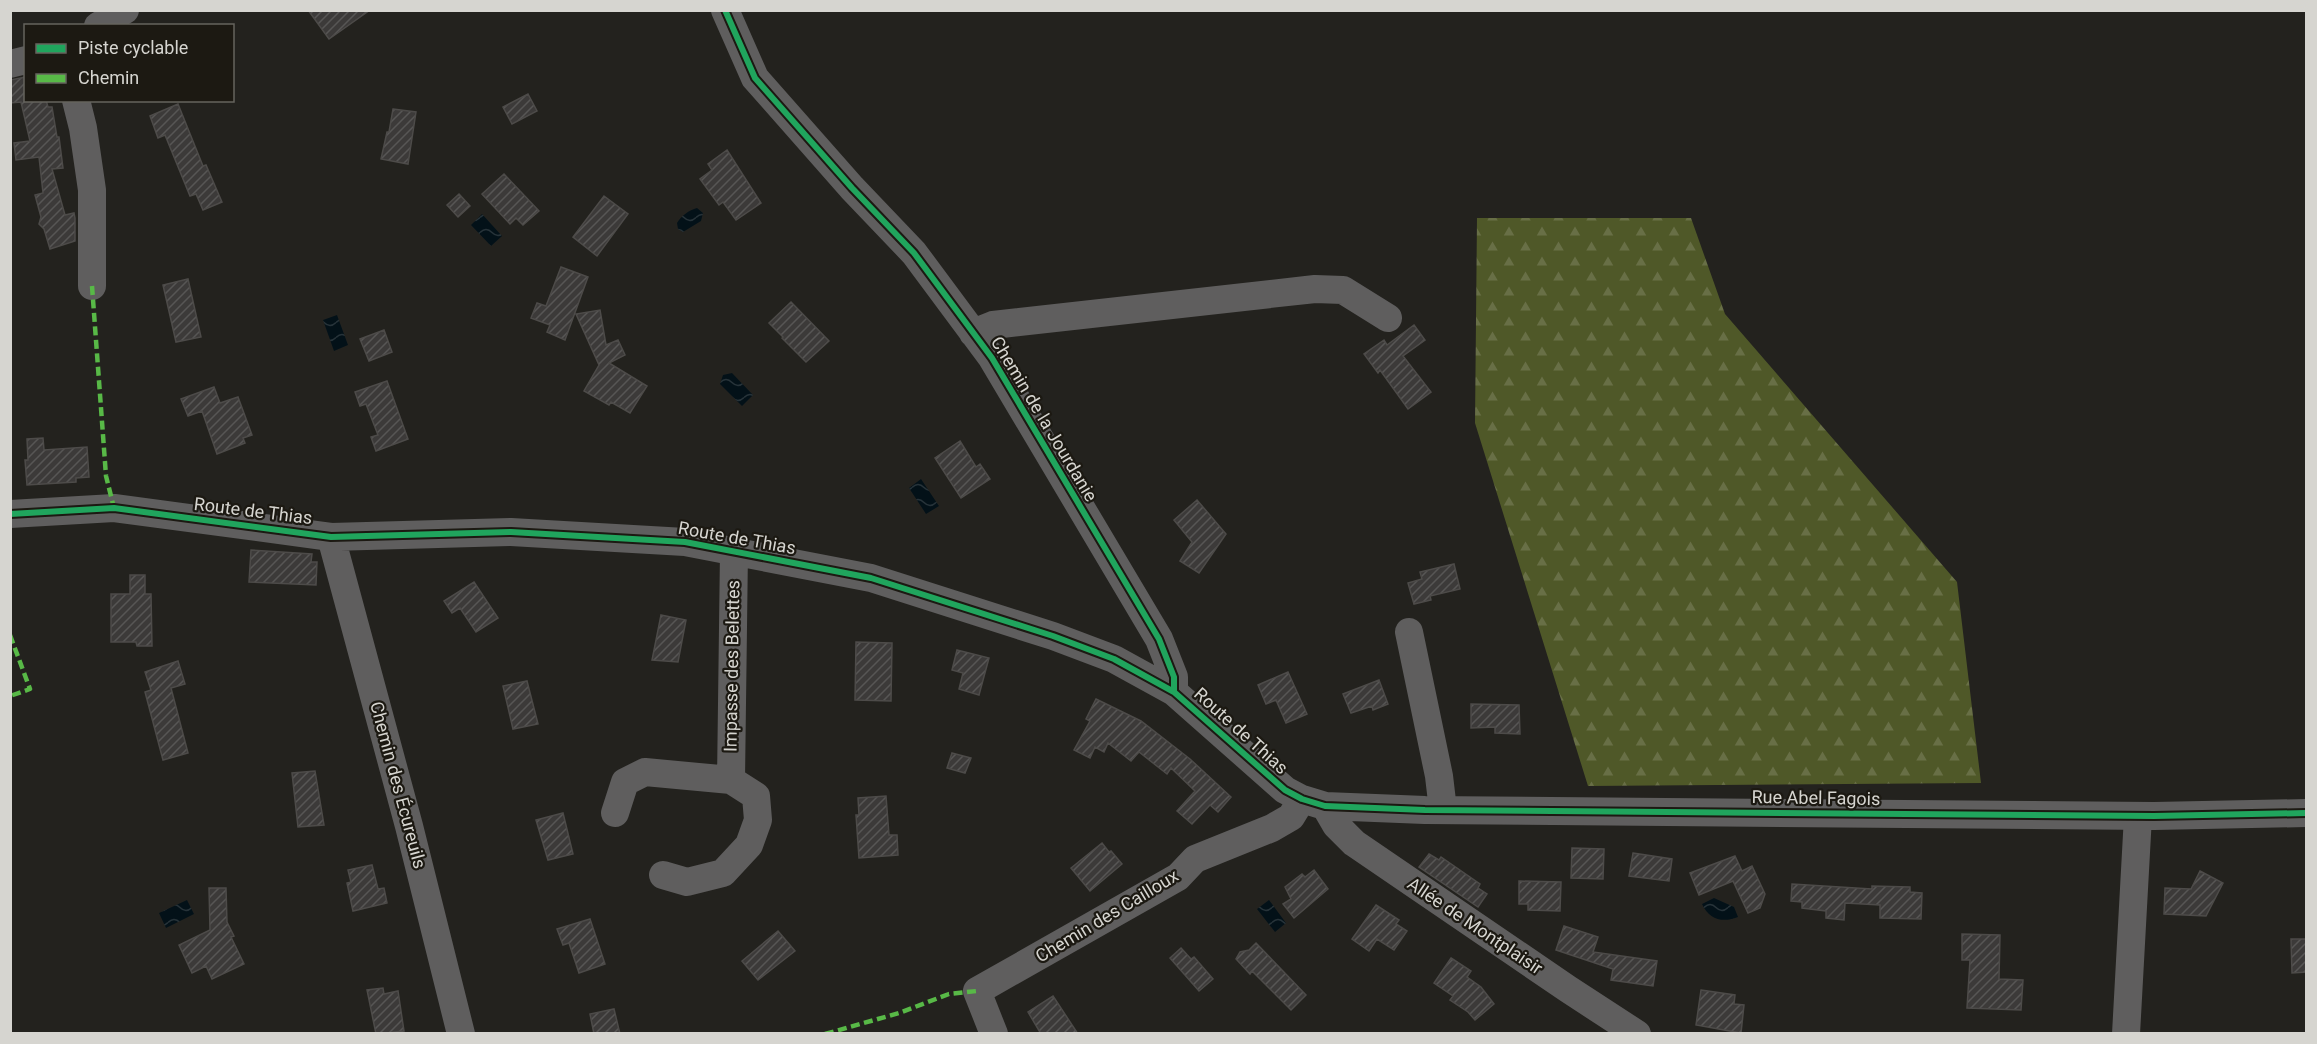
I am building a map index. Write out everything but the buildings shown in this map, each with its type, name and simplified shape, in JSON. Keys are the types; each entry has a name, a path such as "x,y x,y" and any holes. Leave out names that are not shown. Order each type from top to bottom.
{"street":[{"path":"101,24 125,10"},
{"name":"Chemin de la Jourdanie","path":"725,10 755,78 852,188 914,253 992,358 1159,639 1174,677 1174,692"},
{"path":"76,102 83,128 92,190 92,286"},
{"path":"974,333 993,325 1315,288 1343,290 1388,318"},
{"name":"Route de Thias","path":"10,514 114,508 331,537 511,532 685,542 871,578 1053,636 1114,659 1174,692 1276,783 1314,803"},
{"name":"Chemin des Écureuils","path":"331,537 410,826 461,1034"},
{"name":"Impasse des Belettes","path":"731,780 734,551"},
{"path":"1409,632 1439,776 1443,810"},
{"path":"615,813 625,782 645,772 731,780 756,796 758,819 749,845 723,873 687,882 663,875"},
{"name":"Rue Abel Fagois","path":"1314,803 1443,810 2138,816 2307,813"},
{"name":"Chemin des Cailloux","path":"994,1034 977,991 1178,877 1195,859 1272,828 1314,803"},
{"name":"Allée de Montplaisir","path":"1314,803 1354,843 1558,983 1637,1034"},
{"path":"2126,1034 2138,816"}],"green space":[{"path":"1477,218 1691,218 1725,314 1957,582 1981,783 1588,786 1475,423"}],"water":[{"path":"697,208 703,213 701,221 683,232 678,229 677,223 681,218"},
{"path":"482,214 502,236 491,246 471,225"},
{"path":"337,315 348,345 334,351 323,320"},
{"path":"732,373 753,395 742,406 720,384 723,375"},
{"path":"921,479 939,506 926,514 909,488"},
{"path":"1714,898 1734,907 1738,917 1722,920 1708,914 1702,904"},
{"path":"187,900 194,914 166,928 159,913"},
{"path":"1269,900 1286,923 1275,932 1257,909"}],"marked path":[{"path":"92,286 106,476 114,508"},
{"path":"10,635 30,689 10,696"},
{"path":"825,1034 899,1013 949,994 977,991"}],"cycle path":[{"path":"725,10 755,78 852,188 914,253 992,358 1159,639 1174,677 1174,692"},
{"path":"10,514 114,508 331,537 511,532 685,542 871,578 1053,636 1114,659 1174,692 1285,790 1302,799 1325,806 1425,810 2154,816 2306,813"}]}
